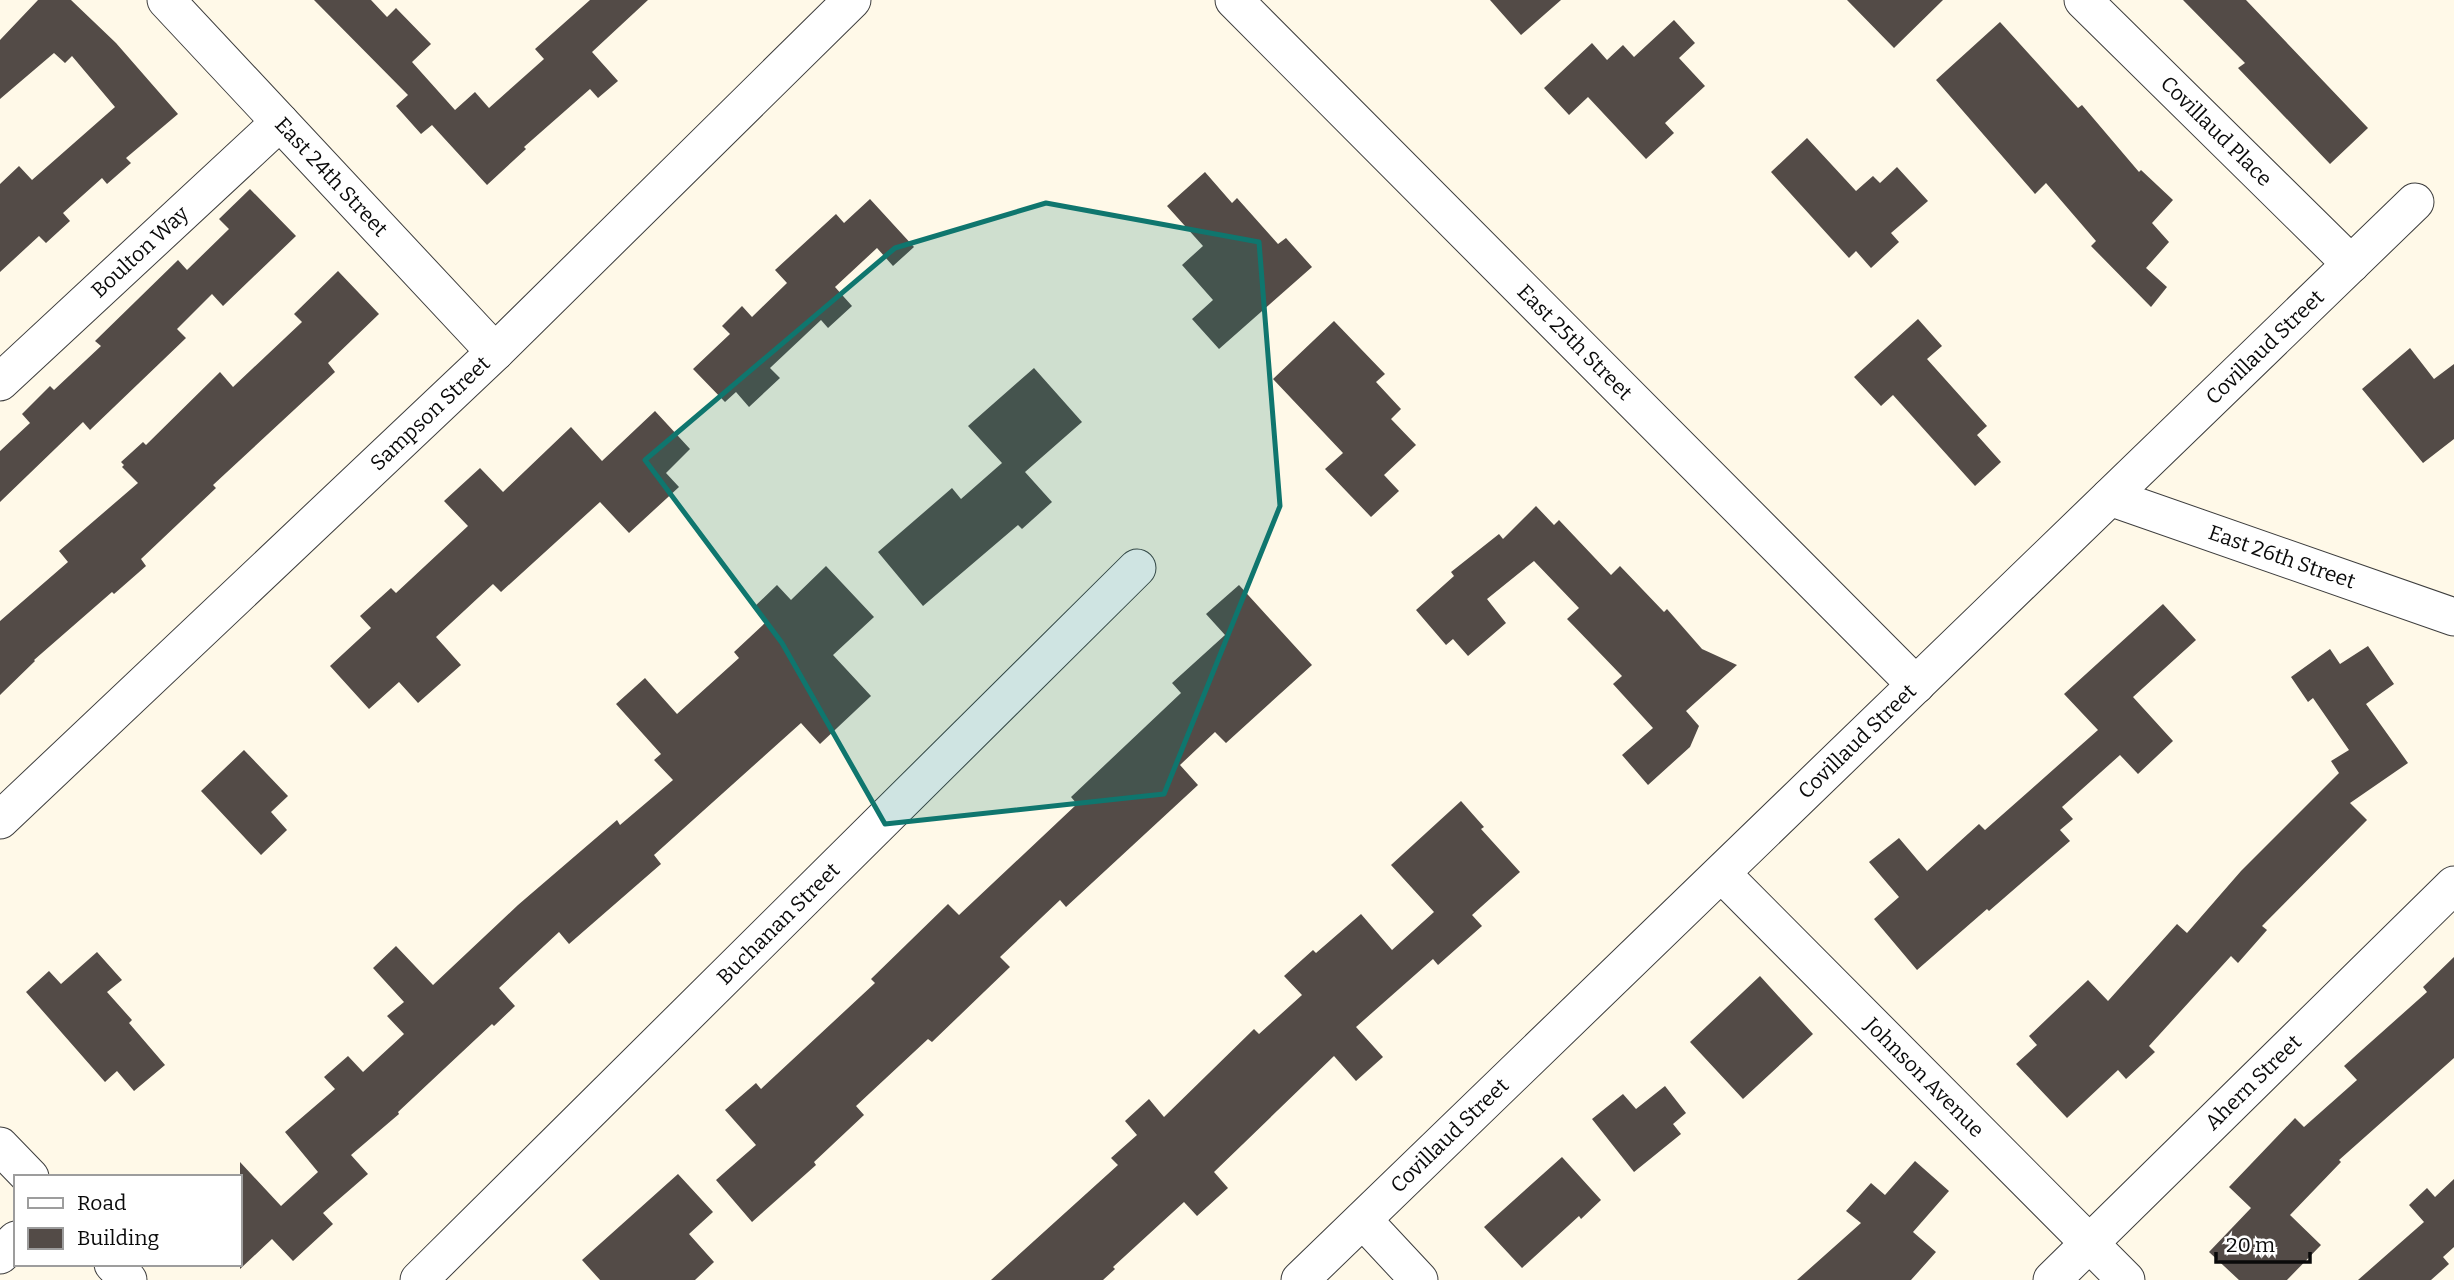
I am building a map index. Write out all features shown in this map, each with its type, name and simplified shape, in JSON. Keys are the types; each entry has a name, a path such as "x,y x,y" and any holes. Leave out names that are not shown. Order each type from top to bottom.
{"street":[{"name":"East 24th Street","path":"166,0 495,352"},
{"name":"Sampson Street","path":"0,820 495,352 852,0"},
{"name":"East 25th Street","path":"1234,0 1916,685"},
{"name":"Covillaud Place","path":"2083,0 2351,264"},
{"name":"Boulton Way","path":"0,382 280,122"},
{"name":"Covillaud Street","path":"1300,1280 2415,202"},
{"name":"East 26th Street","path":"2110,498 2454,617"},
{"name":"Buchanan Street","path":"419,1280 1136,568"},
{"name":"Johnson Avenue","path":"1722,874 2126,1280"},
{"name":"Ahern Street","path":"2052,1280 2454,885"},
{"path":"0,1146 28,1175"},
{"path":"1363,1220 1419,1280"},
{"path":"0,1255 14,1242"},
{"path":"115,1266 128,1280"}],"highlighted area":[{"path":"1046,203 1259,242 1280,506 1164,794 885,824 782,643 645,460 895,248"}],"building":[{"path":"38,0 71,0 116,43 178,114 126,158 131,163 107,184 102,178 63,213 70,221 46,243 39,236 0,272 0,184 19,166 32,180 115,107 72,56 65,63 54,53 0,99 0,40"},
{"path":"314,0 371,0 387,17 396,8 431,44 412,62 455,110 475,92 489,108 544,59 535,49 590,0 648,0 592,52 618,81 598,98 590,89 524,147 526,149 487,185 432,125 421,134 396,106 408,95"},
{"path":"1490,0 1561,0 1521,35"},
{"path":"1847,0 1943,0 1894,48"},
{"path":"2183,0 2246,0 2368,128 2330,164 2238,68 2245,63"},
{"path":"1674,20 1695,43 1679,58 1705,86 1665,123 1674,133 1646,159 1588,97 1569,115 1544,88 1592,43 1607,60 1623,45 1634,57"},
{"path":"2000,22 2078,108 2082,105 2139,172 2141,170 2173,200 2152,223 2169,242 2146,268 2167,287 2151,307 2091,246 2096,241 2046,183 2035,194 1936,80"},
{"path":"1807,138 1856,191 1873,176 1880,183 1897,167 1928,201 1891,233 1899,242 1871,268 1856,251 1849,258 1771,172"},
{"path":"1205,172 1232,203 1237,198 1278,244 1286,238 1312,267 1219,349 1192,319 1213,300 1182,265 1203,246 1167,206"},
{"path":"250,189 296,236 223,306 212,294 177,329 186,338 90,430 83,422 0,502 0,451 30,423 22,414 50,386 54,390 101,346 95,341 178,260 187,270 229,229 219,219"},
{"path":"870,199 914,247 893,266 877,248 835,287 852,306 828,328 821,320 770,368 780,378 749,407 736,392 725,402 693,369 730,334 722,326 742,306 752,317 787,283 775,270 836,214 844,223"},
{"path":"338,271 379,314 328,363 335,372 213,485 216,488 141,559 146,566 34,660 0,695 0,621 68,562 59,551 138,483 122,467 124,465 121,462 143,442 146,445 220,372 233,387 302,322 294,314"},
{"path":"1918,319 1942,346 1927,359 1987,426 1977,435 2001,462 1975,486 1893,395 1881,406 1854,377"},
{"path":"1334,321 1385,374 1376,382 1401,409 1391,419 1416,445 1384,475 1399,491 1371,517 1325,469 1343,453 1273,379"},
{"path":"2410,348 2434,379 2454,364 2454,439 2423,463 2362,389"},
{"path":"1034,368 1082,422 1025,472 1052,502 1022,529 1018,525 923,606 878,552 952,488 961,499 1002,463 968,426"},
{"path":"655,411 690,449 666,473 679,487 629,533 600,502 501,592 493,584 436,637 461,665 418,703 399,682 369,709 330,666 371,628 360,616 391,588 396,593 468,526 444,501 480,468 503,492 571,427 602,461"},
{"path":"1536,506 1554,525 1559,520 1611,575 1620,566 1664,612 1667,609 1702,649 1737,665 1686,711 1699,726 1690,747 1648,785 1622,755 1653,728 1613,684 1622,676 1567,619 1579,608 1534,561 1487,599 1506,623 1468,656 1453,639 1446,645 1416,610 1454,576 1451,572 1499,534 1503,539"},
{"path":"826,566 874,617 833,655 871,696 820,744 801,723 654,855 661,864 569,944 559,932 499,988 515,1006 494,1026 492,1024 398,1112 399,1114 351,1155 368,1174 323,1213 333,1224 293,1261 272,1239 240,1269 240,1162 281,1206 318,1172 285,1132 335,1089 324,1077 348,1056 363,1072 404,1034 387,1016 404,1002 373,968 396,946 433,985 518,905 617,820 620,825 673,780 654,760 661,754 616,704 645,678 677,714 739,658 734,652 766,622 753,608 777,585 791,600"},
{"path":"1239,585 1312,665 1226,743 1215,732 1180,765 1198,785 1066,907 1060,900 1000,957 1010,967 932,1042 928,1039 856,1106 864,1115 814,1162 816,1165 752,1222 716,1180 756,1145 725,1110 756,1083 761,1089 875,983 871,979 948,904 959,915 1077,804 1071,797 1181,693 1172,683 1225,635 1206,614"},
{"path":"2163,604 2196,640 2133,697 2173,741 2138,774 2120,755 2062,807 2073,819 2060,830 2070,841 1917,970 1874,919 1899,897 1869,862 1899,838 1927,871 1979,824 1985,830 2098,730 2064,694"},
{"path":"2368,646 2394,684 2366,704 2408,763 2350,803 2367,820 2262,926 2267,930 2238,963 2231,956 2149,1046 2155,1052 2126,1079 2118,1070 2067,1118 2016,1064 2037,1045 2029,1036 2088,980 2108,1001 2177,924 2187,933 2241,871 2339,773 2331,761 2349,750 2313,698 2308,702 2291,677 2330,649 2340,664"},
{"path":"244,750 288,796 271,812 287,830 261,855 201,791"},
{"path":"1461,801 1484,827 1481,829 1520,872 1472,915 1482,926 1438,965 1433,959 1356,1027 1383,1057 1356,1081 1334,1056 1214,1172 1228,1188 1197,1216 1184,1202 1113,1267 1115,1269 1103,1280 991,1280 1118,1165 1111,1158 1137,1135 1125,1121 1149,1099 1164,1117 1254,1029 1259,1034 1302,995 1284,976 1313,950 1316,953 1361,914 1392,950 1434,912 1391,865"},
{"path":"97,952 122,980 107,992 132,1020 129,1023 165,1065 134,1091 117,1071 105,1082 26,992 49,971 61,984"},
{"path":"2454,957 2454,1058 2339,1160 2341,1162 2290,1215 2321,1245 2287,1280 2239,1280 2209,1252 2251,1208 2229,1187 2295,1118 2304,1127 2357,1080 2344,1066 2427,992 2423,987"},
{"path":"1760,976 1813,1034 1743,1099 1690,1042"},
{"path":"1665,1086 1686,1113 1673,1124 1681,1134 1634,1172 1592,1119 1623,1094 1636,1109"},
{"path":"1562,1157 1601,1200 1581,1219 1579,1216 1522,1268 1484,1227"},
{"path":"1915,1161 1949,1191 1913,1232 1936,1252 1911,1280 1797,1280 1861,1223 1846,1211 1871,1183 1885,1195"},
{"path":"678,1174 713,1212 689,1234 714,1262 695,1280 600,1280 582,1260"},
{"path":"2454,1179 2454,1247 2443,1257 2449,1264 2431,1280 2358,1280 2424,1222 2409,1205 2427,1188 2435,1197"}]}
